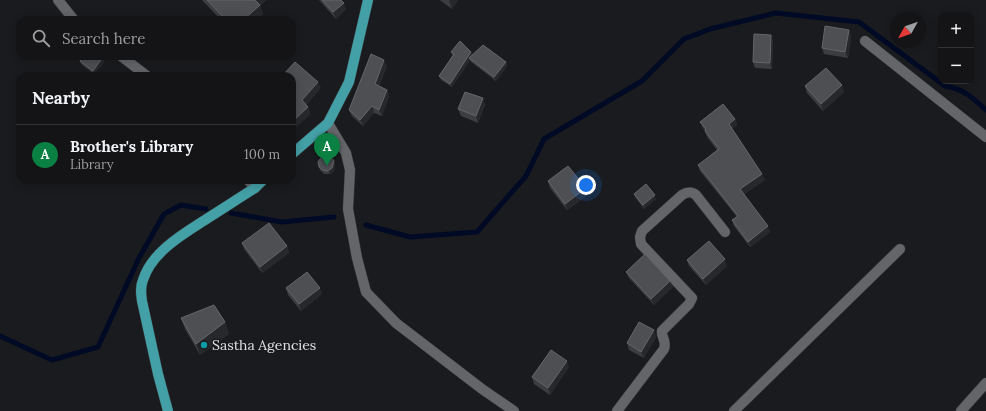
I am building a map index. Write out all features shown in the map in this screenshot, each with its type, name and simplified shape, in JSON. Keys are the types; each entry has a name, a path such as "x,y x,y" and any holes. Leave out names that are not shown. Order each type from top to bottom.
{"main road":[{"path":"296,151 328,123 349,82 368,0"},
{"path":"168,411 158,374 142,301 141,290 143,279 150,266 163,250 251,184"}],"street":[{"path":"58,0 71,16"},
{"path":"866,41 986,137"},
{"path":"126,60 142,72"},
{"path":"328,123 346,152 350,170 348,209 357,258 366,292 396,324 514,411"},
{"path":"617,411 664,349 665,341 662,331 689,304 692,298 641,244 640,237 642,231 682,195 692,192 725,232"},
{"path":"734,411 900,249"},
{"path":"961,411 986,383"}],"building":[{"path":"207,0 255,0 260,5 248,16 222,16"},
{"path":"322,0 341,0 344,3 333,12"},
{"path":"825,26 849,30 845,52 822,48"},
{"path":"754,34 771,35 770,63 753,62"},
{"path":"460,41 471,52 450,84 439,76 454,54 451,52"},
{"path":"483,45 506,62 494,77 469,58"},
{"path":"371,54 384,60 375,84 387,90 379,110 372,106 360,120 349,110"},
{"path":"81,60 101,60 93,71"},
{"path":"295,62 318,82 302,100 308,107 296,118 296,72 286,72"},
{"path":"826,68 842,85 821,104 805,86"},
{"path":"465,92 483,98 476,116 458,109"},
{"path":"723,104 735,119 729,124 762,174 740,189 768,226 748,242 732,220 738,216 698,165 719,149 700,122"},
{"path":"323,156 331,157 334,161 332,168 328,171 319,167 318,162"},
{"path":"568,166 586,188 565,204 548,181"},
{"path":"646,184 655,195 643,205 634,194"},
{"path":"269,223 287,246 260,267 242,243"},
{"path":"709,241 725,259 703,279 687,260"},
{"path":"645,254 670,281 651,299 626,272"},
{"path":"307,272 320,288 299,304 286,288"},
{"path":"214,305 225,322 196,344 181,318"},
{"path":"639,322 654,330 641,352 627,343"},
{"path":"551,350 567,361 548,388 532,377"}],"waterway":[{"path":"366,225 410,237 477,232 526,176 544,139 642,81 684,39 710,29 776,13 859,22 945,86 963,91 986,110"},
{"path":"0,336 52,360 98,347 139,258 164,214 181,205 206,209"},
{"path":"231,213 282,222 334,217"}],"place":[{"name":"Brother's Library","path":"327,166"},
{"name":"Sastha Agencies","path":"204,345"}]}
